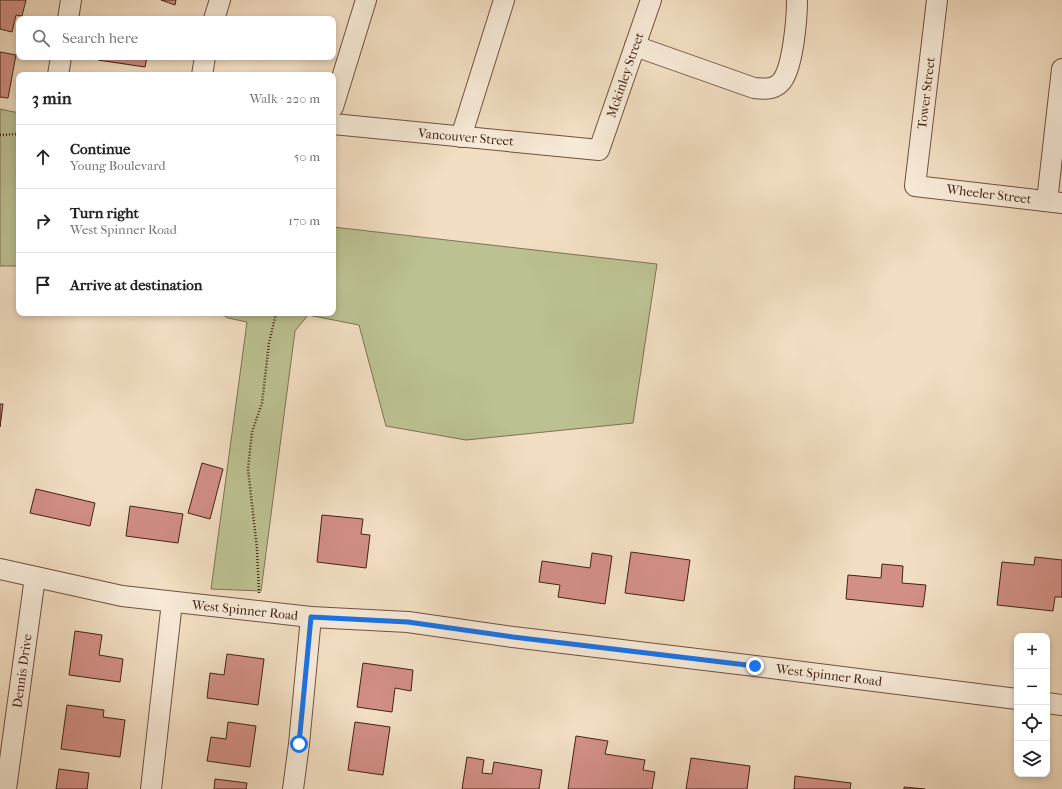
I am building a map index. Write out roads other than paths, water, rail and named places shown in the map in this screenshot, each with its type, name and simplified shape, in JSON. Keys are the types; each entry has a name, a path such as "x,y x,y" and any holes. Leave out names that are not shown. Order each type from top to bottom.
{"street":[{"path":"68,16 71,0"},
{"path":"215,16 220,0"},
{"path":"336,97 366,0"},
{"path":"461,136 504,0"},
{"name":"Mckinley Street","path":"599,150 651,0"},
{"path":"635,46 754,88 773,88 781,83 787,73 795,37 797,0"},
{"name":"Tower Street","path":"915,186 937,0"},
{"path":"58,72 60,60"},
{"path":"202,72 204,60"},
{"path":"1054,202 1062,69"},
{"name":"Vancouver Street","path":"336,124 599,150"},
{"name":"Wheeler Street","path":"915,186 1054,202"},
{"name":"West Spinner Road","path":"0,569 122,596 311,617 408,622 513,637 1014,699"},
{"name":"Dennis Drive","path":"6,789 35,577"},
{"path":"151,789 172,602"},
{"path":"293,789 299,744 311,617"},
{"path":"1050,703 1062,705"}]}
